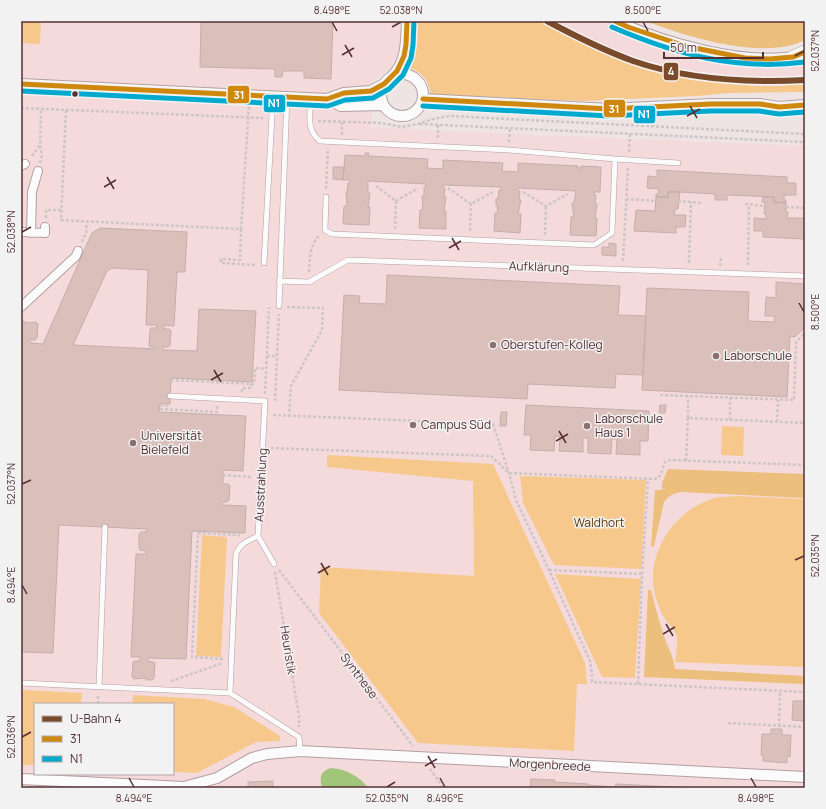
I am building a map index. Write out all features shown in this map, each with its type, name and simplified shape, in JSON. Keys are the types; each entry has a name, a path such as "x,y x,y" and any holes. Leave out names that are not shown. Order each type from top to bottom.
{"street":[{"path":"327,99 344,93 371,91 384,84 397,71 404,56 407,21"},
{"path":"615,21 628,27 685,46 745,58 770,59 801,55"},
{"path":"384,84 381,90 381,98 383,105 392,114 405,116 417,110 423,99 424,91 421,84 416,78 408,74 400,73 393,75"},
{"path":"21,84 327,99 341,106 383,105"},
{"path":"423,99 609,109 711,104 760,104 779,107 805,105"},
{"path":"31,233 32,192 38,171"},
{"path":"21,232 45,233 45,226"},
{"path":"21,307 76,256 78,252"},
{"name":"Morgenbreede","path":"21,779 95,786 184,786 217,778 252,758 267,754 297,752 805,777"}],"lane":[{"path":"264,263 273,97"},
{"path":"279,309 287,97"},
{"path":"311,98 310,130 320,141 509,150 678,163"},
{"path":"326,197 325,230 332,234 594,245 612,233 615,159"},
{"name":"Aufklärung","path":"309,282 348,260 805,276"},
{"path":"280,281 309,282"},
{"name":"Ausstrahlung","path":"170,396 265,401 258,536 274,564"},
{"path":"99,686 105,527"},
{"path":"230,693 236,554 242,543 258,536"},
{"path":"21,683 230,693 299,737 297,752"}],"path":[{"path":"249,96 240,260 221,259 221,263 258,265"},
{"path":"21,108 271,119"},
{"path":"41,109 40,146 42,156"},
{"path":"66,110 61,220 241,229"},
{"path":"310,120 381,123 402,127 449,116 805,134"},
{"path":"418,124 805,142"},
{"path":"437,147 438,125"},
{"path":"509,150 510,128"},
{"path":"623,270 630,134"},
{"path":"326,197 328,142"},
{"path":"35,152 40,146"},
{"path":"376,186 396,201 418,188"},
{"path":"448,188 471,204"},
{"path":"471,204 493,192"},
{"path":"523,192 546,206"},
{"path":"546,206 568,194"},
{"path":"626,198 656,200"},
{"path":"678,201 701,203"},
{"path":"688,272 691,202"},
{"path":"470,240 471,204"},
{"path":"745,204 764,206"},
{"path":"747,274 749,205"},
{"path":"545,243 546,206"},
{"path":"786,207 805,208"},
{"path":"46,211 62,210"},
{"path":"86,234 87,222"},
{"path":"309,282 312,247 316,239 325,230"},
{"path":"266,382 269,306 279,309 323,308 322,330 291,386 289,416"},
{"path":"274,415 279,309"},
{"path":"660,396 794,400 796,342 805,333"},
{"path":"267,356 277,356"},
{"path":"244,388 251,388 251,384 254,384 255,368 266,369"},
{"path":"171,380 251,384"},
{"path":"686,461 688,397"},
{"path":"730,398 730,420"},
{"path":"777,422 778,400"},
{"path":"160,409 214,412"},
{"path":"264,415 493,424 516,500 550,570 590,661 592,682 805,692"},
{"path":"688,418 805,423"},
{"path":"263,448 491,456 509,473 648,479 655,479 660,476 665,462 670,460 805,465"},
{"path":"223,475 261,477"},
{"path":"638,684 642,574 648,479"},
{"path":"221,659 192,657 197,541 198,533 228,535"},
{"name":"Heuristik","path":"274,564 299,716 299,737"},
{"name":"Synthese","path":"274,564 444,788"},
{"path":"550,570 642,574"},
{"path":"169,682 224,662 225,652"},
{"path":"779,726 780,691"},
{"path":"728,723 805,727"}],"shaded area":[{"name":"Campus Süd","path":"21,21 401,21 399,52 394,63 385,73 373,81 372,127 805,146 805,788 21,788"},
{"path":"539,21 596,21 648,42 673,50 694,56 741,64 763,66 805,63 805,83 779,86 754,86 693,80 667,74 610,56"},
{"path":"646,21 805,21 805,40 788,46 769,48 747,47 704,40"},
{"path":"668,469 805,474 805,498 676,493 669,496 664,502 654,546 651,547 655,490 662,490 662,483"},
{"path":"648,590 651,590 660,625 672,656 675,669 805,676 805,684 644,677"},
{"path":"331,768 352,774 361,780 368,788 322,788 321,775 324,771"}],"green space":[{"path":"21,21 41,21 40,44 21,43"},
{"path":"411,21 539,21 610,56 667,74 693,80 754,86 779,86 805,83 805,92 730,93 697,96 583,101 494,97 477,99 431,97 430,90 424,77 420,73 405,66 409,57"},
{"path":"722,426 744,427 743,456 721,455"},
{"path":"327,455 493,464 585,663 587,684 577,684 574,751 418,743 319,613 321,567 474,576 473,481 327,467"},
{"name":"Waldhort","path":"520,476 646,480 641,569 554,565 523,503"},
{"path":"736,496 805,499 805,667 675,662 677,637 661,612 655,594 653,579 659,549 666,535 676,522 687,512 715,498"},
{"path":"202,535 227,537 221,657 196,656"},
{"path":"555,574 641,579 635,678 602,677"},
{"path":"21,690 82,693 81,703 34,703 34,765 21,765"},
{"path":"133,695 204,699 234,707 280,736 280,741 256,742 197,773 174,772 174,703 132,703"}],"building":[{"path":"201,21 333,21 331,79 304,78 304,71 283,71 282,77 275,77 275,69 200,67"},
{"path":"365,153 369,153 368,156 428,159 427,168 443,169 443,160 503,163 502,171 518,172 518,163 578,166 577,168 581,168 581,166 601,167 600,192 594,192 594,195 596,195 595,204 597,204 595,218 597,218 596,236 570,235 571,217 574,217 572,203 574,203 576,191 518,188 518,191 520,191 519,200 521,200 518,214 521,214 520,233 494,231 495,213 497,213 498,206 496,206 496,199 498,199 499,190 501,191 501,187 443,185 443,188 445,188 444,197 446,197 444,211 446,211 446,229 419,228 420,210 423,210 422,196 424,196 424,187 426,187 426,184 368,181 368,193 370,193 368,207 370,207 369,225 343,224 344,206 347,206 346,192 348,183 350,183 350,180 343,180 345,155 365,156"},
{"path":"333,167 344,167 343,180 333,179"},
{"path":"657,170 787,177 787,183 796,183 796,195 784,195 784,200 786,200 786,203 774,202 774,197 727,195 727,200 715,200 715,194 680,192 668,192 668,197 656,197 659,189 647,188 648,176 657,177"},
{"path":"668,192 680,192 678,209 675,209 674,215 686,215 685,227 676,227 676,233 634,231 636,210 655,211 656,197 668,197"},
{"path":"763,197 774,197 774,202 786,203 786,212 788,212 787,218 805,218 804,239 763,237 763,231 754,231 754,218 766,219 766,214 764,214 765,202 762,202"},
{"name":"Universität Bielefeld","path":"100,228 187,232 185,272 177,272 174,326 164,325 164,329 169,329 171,331 170,345 168,347 163,347 163,350 197,351 199,309 256,311 252,382 171,378 170,404 160,404 159,412 246,416 243,471 223,470 223,484 228,484 230,486 229,500 227,502 222,502 222,505 246,506 245,533 192,531 186,659 148,658 148,661 155,663 154,678 152,680 146,680 146,678 134,679 132,677 133,662 140,661 140,657 131,657 136,554 146,554 146,551 140,550 139,548 139,534 141,532 147,532 147,529 59,525 53,653 21,652 21,343 23,340 21,339 21,321 29,323 36,322 38,324 37,338 35,340 30,340 30,343 43,344 92,233","holes":["112,268 148,270 146,325 157,325 156,328 151,328 150,330 149,345 150,347 156,347 156,349 73,345 107,271"]},
{"path":"609,243 616,244 616,256 602,255 602,247 609,247"},
{"name":"Oberstufen-Kolleg","path":"387,275 620,286 618,315 646,316 643,375 616,374 615,388 528,384 527,399 339,390 344,295 360,296 359,303 386,304"},
{"name":"Laborschule","path":"776,282 805,284 804,328 795,337 790,336 787,397 642,390 647,288 749,292 748,321 774,322 775,316 765,316 766,297 776,298"},
{"name":"Laborschule Haus 1","path":"526,405 649,411 648,441 640,441 640,455 616,454 617,439 612,439 611,454 588,453 588,438 583,438 583,452 559,451 560,437 555,436 554,451 530,450 531,435 524,435"},
{"path":"660,405 666,405 665,413 659,413"},
{"path":"501,412 507,412 506,426 500,426"},
{"path":"793,701 805,701 805,721 792,720"},
{"path":"771,729 782,729 782,735 791,735 790,757 787,756 787,763 763,761 763,755 761,755 762,734 771,734"},
{"path":"531,779 555,780 554,782 615,787 616,784 694,788 530,788"},
{"path":"273,781 273,788 248,788 248,782"}],"metro line":[{"name":"4","path":"547,21 622,57 675,72 718,79 761,81 805,80"}],"transit line":[{"name":"31","path":"21,84 327,99 344,93 371,91 384,84 397,71 404,56 407,21"},
{"name":"N1","path":"21,91 328,106 345,100 373,98 389,89 403,75 411,58 414,21"},
{"name":"31","path":"615,21 628,27 685,46 745,58 770,59 793,57 805,52"},
{"name":"N1","path":"612,27 659,45 706,58 755,64 805,62"},
{"name":"31","path":"423,99 609,109 711,104 760,104 779,107 805,105"},
{"name":"N1","path":"423,106 609,116 711,111 759,111 779,114 805,112"}],"place":[{"name":"Oberstufen-Kolleg","path":"493,345"},
{"name":"Laborschule","path":"716,356"},
{"name":"Campus Süd","path":"413,425"},
{"name":"Laborschule Haus 1","path":"587,426"},
{"name":"Universität Bielefeld","path":"133,443"}]}
